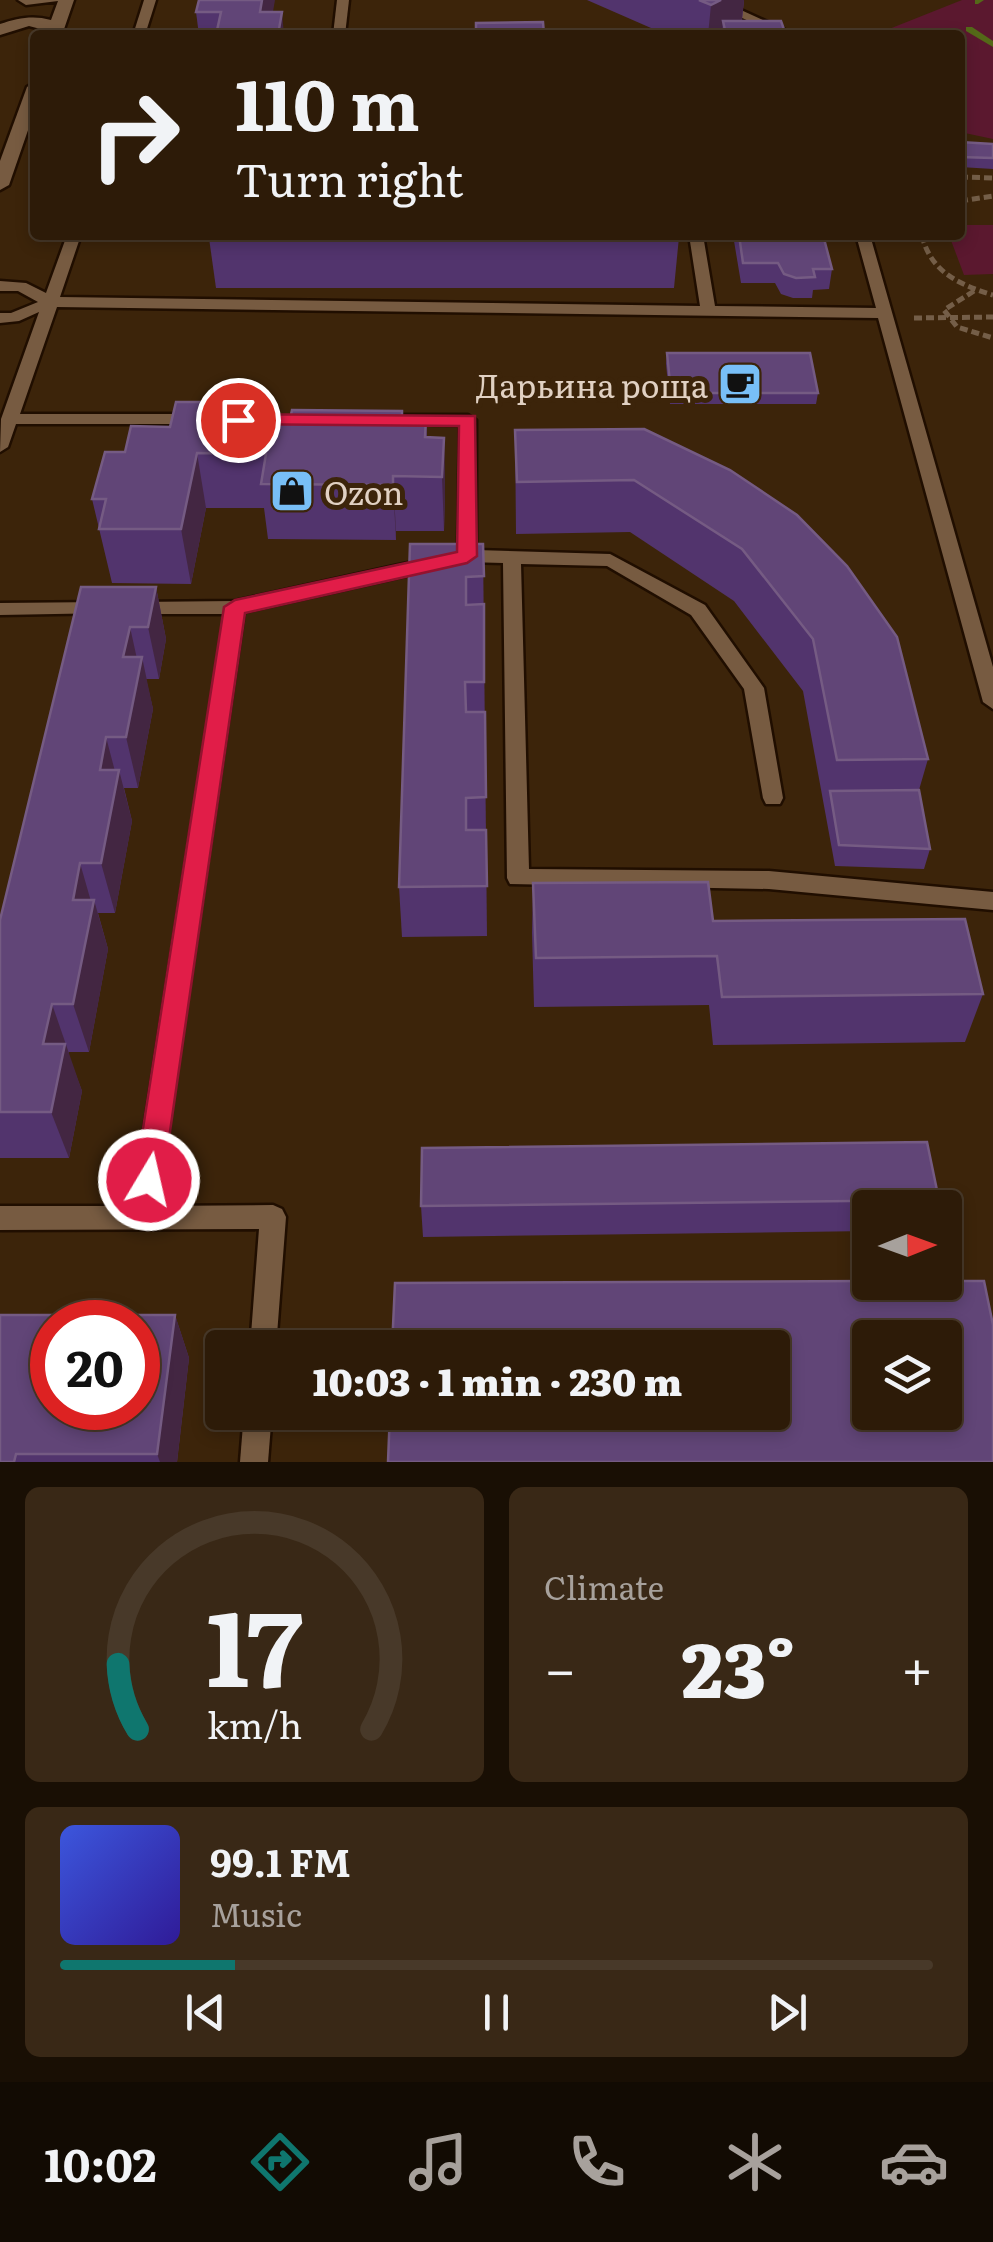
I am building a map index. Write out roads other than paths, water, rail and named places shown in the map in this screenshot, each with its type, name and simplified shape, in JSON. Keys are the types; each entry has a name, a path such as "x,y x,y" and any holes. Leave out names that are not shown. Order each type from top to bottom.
{"main road":[{"path":"26,0 51,0"},
{"path":"56,30 66,0"},
{"path":"2,24 44,22 53,30"},
{"path":"0,186 30,101"}],"lane":[{"path":"140,30 150,0"},
{"path":"339,30 342,0"},
{"path":"709,0 778,30"},
{"path":"0,447 72,240"},
{"path":"697,240 708,309"},
{"path":"864,240 993,702"},
{"path":"0,286 20,286 50,302"},
{"path":"0,318 13,318 50,302 884,313"},
{"path":"8,419 208,420"},
{"path":"388,420 468,420 467,556"},
{"path":"0,609 235,607 467,556 610,560 698,610 754,688 774,798"},
{"path":"512,558 518,878 769,880 993,901"},
{"path":"144,1217 235,607"},
{"path":"0,1218 272,1217 263,1330"},
{"path":"254,1462 257,1430"}],"waterway":[{"path":"969,29 993,45"}],"place":[{"name":"Дарьина роща","path":"740,384"},
{"name":"Ozon","path":"292,491"}]}
